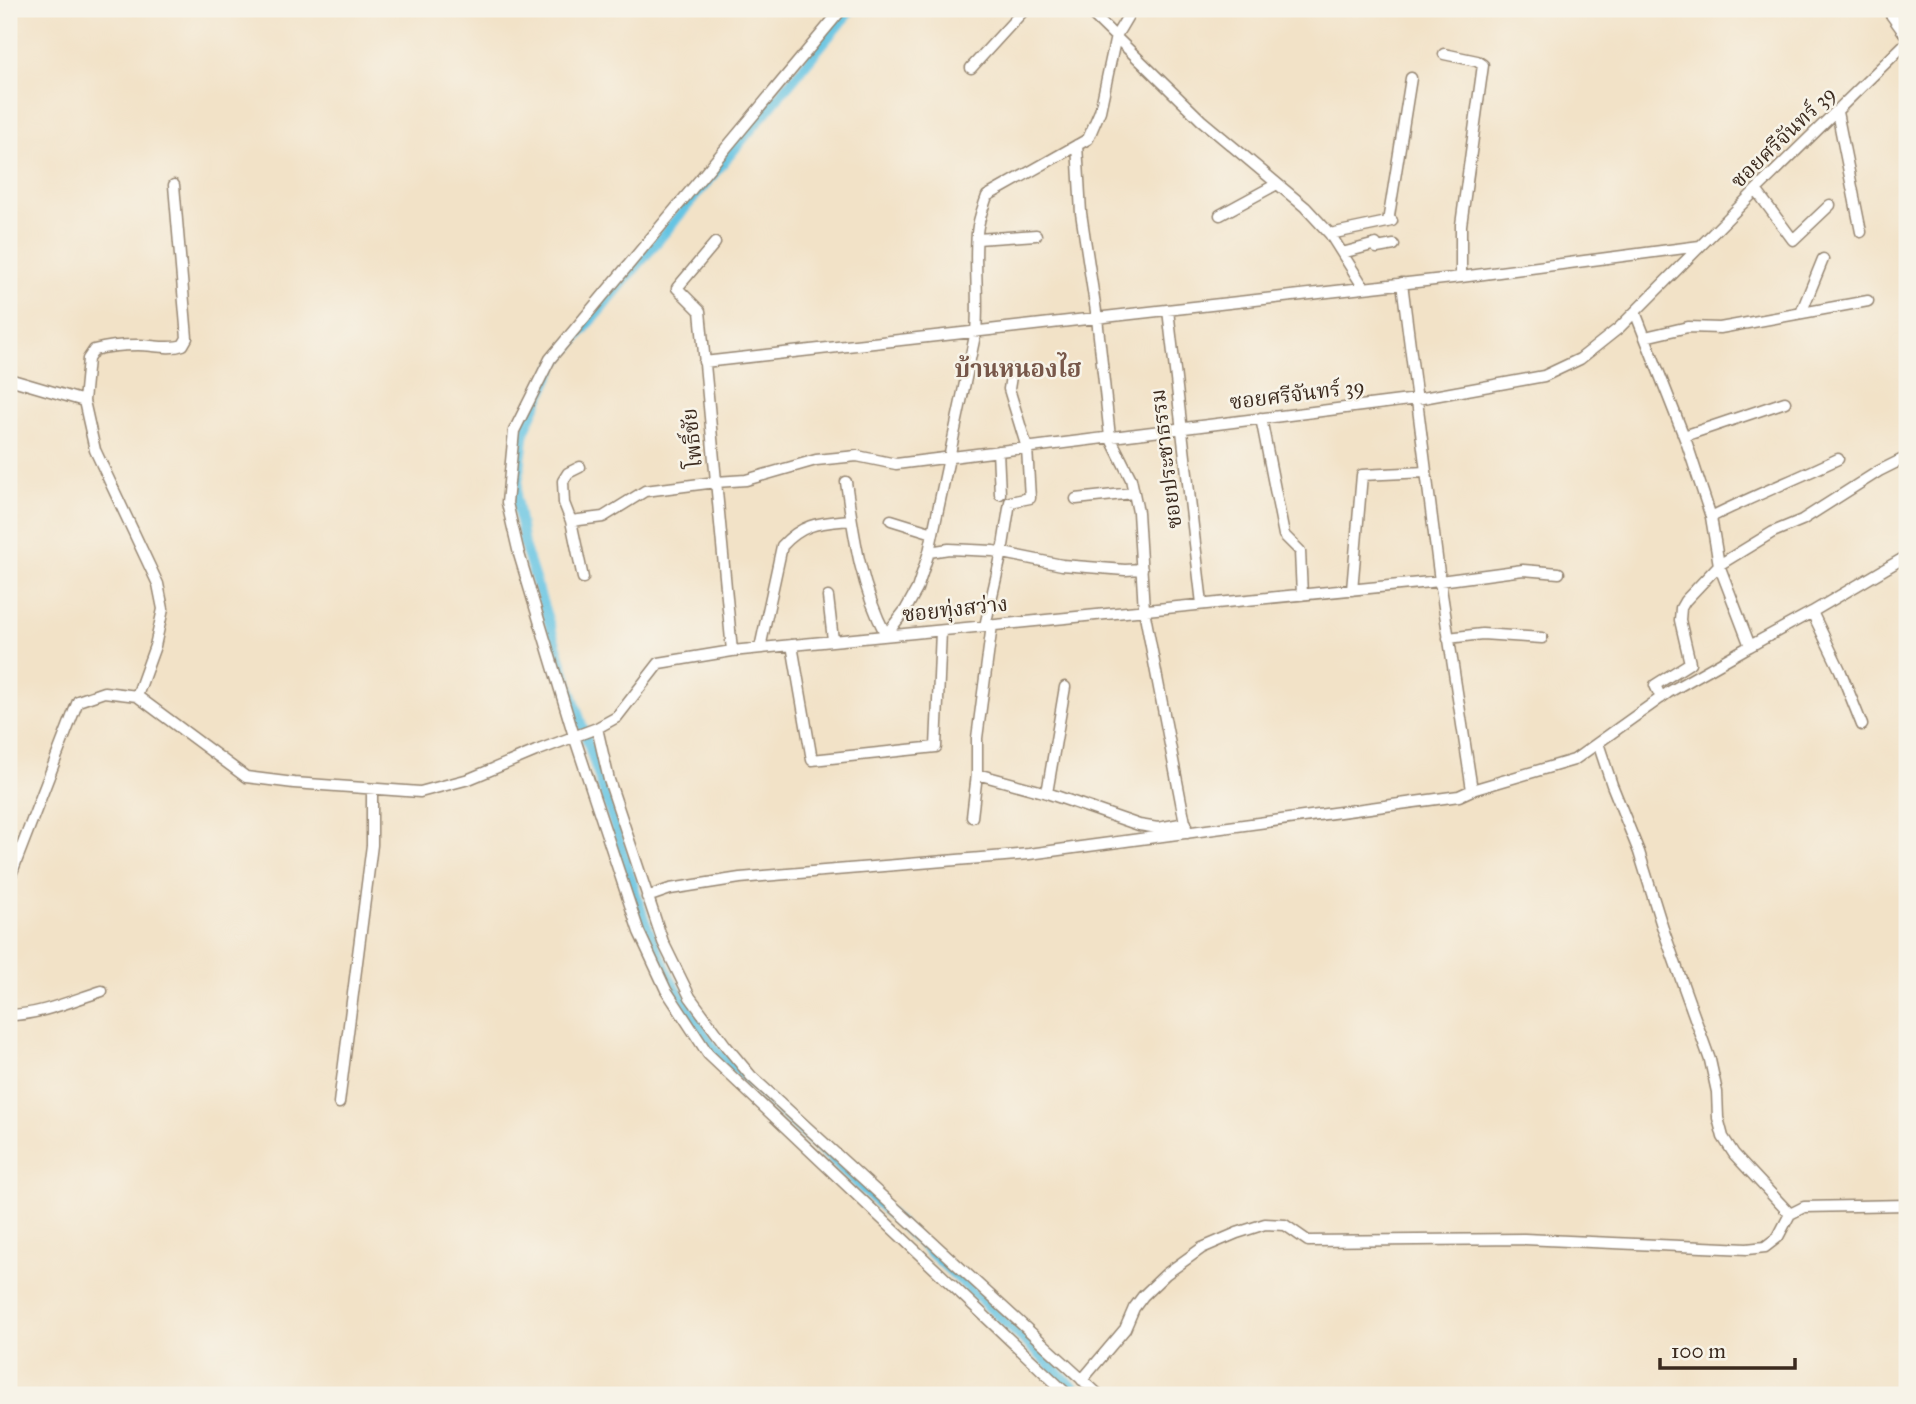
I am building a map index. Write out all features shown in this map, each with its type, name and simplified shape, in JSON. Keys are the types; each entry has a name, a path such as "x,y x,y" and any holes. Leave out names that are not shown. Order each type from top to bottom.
{"street":[{"path":"842,9 550,359 514,431 508,503 519,554 586,732 609,780 663,942 690,997 751,1076 1099,1395"},
{"path":"971,68 1025,9"},
{"path":"1087,9 1201,120 1305,207 1330,234 1364,288"},
{"path":"846,482 855,548 874,612 886,635 917,589 929,552 976,331 977,239 987,196 1088,139 1100,111 1116,36 1132,9"},
{"path":"1887,9 1907,39"},
{"name":"ซอยศรีจันทร์ 39","path":"571,522 603,517 645,491 746,480 816,460 857,456 896,464 948,458 1417,399 1544,376 1580,359 1636,312 1907,39"},
{"path":"1444,54 1477,61 1483,65 1461,225 1461,276"},
{"path":"1330,234 1390,221 1411,78"},
{"path":"1837,112 1861,232"},
{"path":"1077,145 1081,213 1097,318 1110,437 1130,479 1138,512 1144,610 1187,828"},
{"path":"1220,215 1276,184"},
{"path":"9,880 78,701 104,692 137,696 155,646 163,609 159,584 95,450 84,401 88,359 94,351 110,346 175,348 183,345 187,338 174,185"},
{"path":"1756,190 1793,240 1830,205"},
{"path":"977,239 1036,234"},
{"name":"โพธิ์ชัย","path":"715,243 677,288 700,312 732,651"},
{"path":"1342,253 1376,244 1377,248 1394,245"},
{"path":"704,362 1364,288 1700,246"},
{"path":"1801,313 1823,259"},
{"path":"1402,283 1440,581 1472,790"},
{"path":"1645,337 1688,327 1720,328 1868,302"},
{"name":"ซอยประชาธรรม","path":"1168,310 1202,604"},
{"path":"1636,312 1684,436 1711,517 1719,565 1750,646"},
{"path":"972,817 989,625 1010,502 1030,498 1027,448 1009,389 1012,370"},
{"path":"9,379 84,401"},
{"path":"1684,436 1786,402"},
{"path":"1261,418 1284,535 1300,551 1302,594"},
{"path":"998,451 1000,494"},
{"path":"1661,698 1655,685 1690,663 1680,620 1681,608 1719,565 1773,532 1802,520 1879,471 1907,457"},
{"path":"1711,517 1838,459"},
{"path":"579,467 568,473 562,481 564,503 571,522 583,578"},
{"path":"1352,590 1362,475 1426,472"},
{"path":"1076,499 1133,493"},
{"path":"760,648 782,546 794,534 813,524 851,520"},
{"path":"891,520 933,533"},
{"path":"929,552 949,549 1002,552 1062,565 1142,569"},
{"path":"647,897 670,889 740,878 1029,854 1187,828 1459,796 1574,760 1661,698 1906,560"},
{"name":"ซอยทุ่งสว่าง","path":"137,696 246,777 420,792 469,779 617,717 659,663 732,651 833,640 1352,590 1523,570 1559,573"},
{"path":"828,597 833,640"},
{"path":"1812,612 1840,670 1862,725"},
{"path":"792,645 812,760 936,747 941,631"},
{"path":"1448,638 1482,634 1542,638"},
{"path":"1047,793 1065,687"},
{"path":"586,732 639,932 666,990 708,1055 1068,1395"},
{"path":"1598,743 1639,852 1663,929 1710,1060 1723,1137 1734,1154 1790,1214"},
{"path":"977,774 1047,793 1139,825 1187,828"},
{"path":"339,1103 372,845 372,789"},
{"path":"9,1015 47,1008 102,991"},
{"path":"1082,1380 1125,1329 1134,1308 1166,1274 1202,1248 1265,1224 1285,1225 1308,1241 1524,1238 1747,1249 1765,1247 1778,1237 1790,1214 1804,1207 1907,1205"}],"waterway":[{"path":"852,9 556,363 525,430 516,497 524,545 646,924 673,984 714,1049 1082,1395"}],"district":[{"name":"บ้านหนองไฮ","path":"1018,369"}]}
